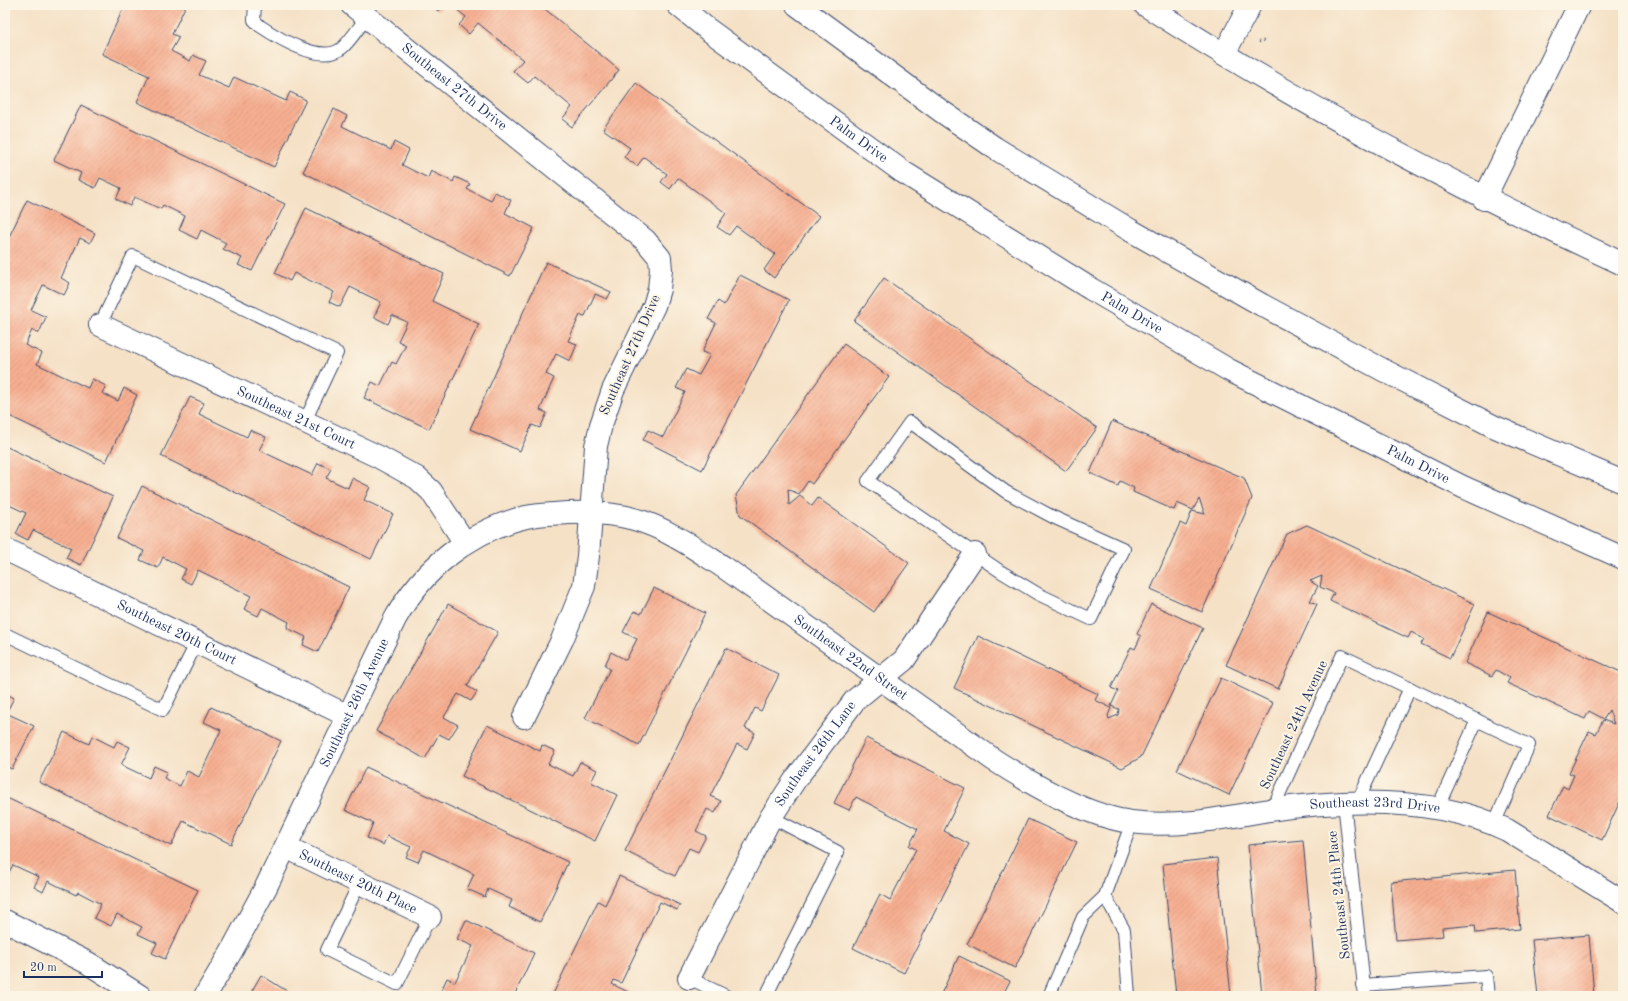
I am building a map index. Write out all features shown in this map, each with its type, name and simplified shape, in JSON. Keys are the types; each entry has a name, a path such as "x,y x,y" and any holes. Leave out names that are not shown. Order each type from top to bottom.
{"street":[{"name":"Palm Drive","path":"678,5 706,28 903,172 1091,290 1229,370 1355,434 1463,487 1623,558"},
{"path":"796,5 941,111 995,148 1144,238 1262,305 1385,371 1493,426 1623,482"},
{"path":"1145,5 1224,54 1290,92 1484,198 1623,264"},
{"path":"1224,54 1250,5"},
{"path":"1484,198 1579,5"},
{"name":"Southeast 27th Drive","path":"360,11 646,240 660,258 661,280 656,298 618,378 600,425 596,446 588,556 582,591 562,640 524,717"},
{"name":"Southeast 21st Court","path":"100,325 379,457 417,478 431,491 465,543"},
{"name":"Southeast 26th Avenue","path":"205,996 235,945 286,846 404,603 433,569 465,543 491,529 525,517 541,514 590,512"},
{"name":"Southeast 22nd Street","path":"590,512 634,519 679,539 725,568 928,712 973,746 1018,775 1055,795 1106,816"},
{"name":"Southeast 20th Court","path":"5,549 348,716"},
{"name":"Southeast 26th Lane","path":"689,978 771,817 836,724 855,700 880,678 904,660 975,554"},
{"name":"Southeast 23rd Drive","path":"1106,816 1132,822 1177,823 1351,801 1453,811 1494,824 1522,839 1623,902"},
{"name":"Southeast 20th Place","path":"286,846 430,917"},
{"path":"5,921 88,963 140,996"}],"lane":[{"path":"255,5 254,20 260,26 316,54 334,53 342,48 360,11"},
{"path":"100,325 133,256 330,349 337,353 304,422"},
{"path":"910,422 1006,492 1053,517 1124,549 1091,619 1038,594 975,554 868,481 910,422"},
{"path":"5,634 164,710 197,642"},
{"name":"Southeast 24th Avenue","path":"1272,810 1342,656 1529,745 1494,824"},
{"path":"1351,801 1410,688"},
{"path":"1437,809 1478,720"},
{"name":"Southeast 24th Place","path":"1351,801 1364,991 1486,976 1488,996"},
{"path":"766,996 838,852 771,817"},
{"path":"1049,996 1083,917 1105,896 1132,822"},
{"path":"360,882 327,950 397,984 430,917"},
{"path":"1105,896 1124,930 1129,996"},
{"path":"689,978 726,996"}],"path":[{"path":"1256,42 1266,40"}],"building":[{"path":"125,5 186,5 172,34 179,37 171,51 190,61 193,55 206,61 199,75 229,88 234,77 286,101 290,92 306,100 274,167 137,102 149,76 102,54"},
{"path":"431,5 443,5 438,11"},
{"path":"451,5 540,5 619,70 572,127 562,119 572,107 534,76 528,83 513,71 523,60 478,23 469,34 459,25 466,17"},
{"path":"636,83 819,216 774,278 764,270 775,254 736,226 729,235 717,227 726,213 678,178 670,189 661,182 667,174 644,157 637,166 624,157 630,148 603,129"},
{"path":"81,105 285,204 252,271 238,265 242,258 223,249 226,243 201,230 197,239 179,230 185,216 163,205 161,209 134,197 130,206 116,199 121,188 100,178 95,188 78,180 81,173 54,160"},
{"path":"334,109 347,116 342,126 391,150 394,142 409,150 402,165 428,178 431,171 453,182 455,177 470,184 467,189 491,201 495,192 511,200 505,213 534,228 510,276 303,172"},
{"path":"27,200 95,233 90,243 80,238 61,278 70,283 64,295 43,285 31,310 46,317 39,333 32,330 25,345 42,353 37,364 88,388 92,379 106,386 102,393 118,401 124,388 137,395 106,462 5,414 5,245"},
{"path":"306,208 444,274 432,301 479,324 429,429 364,398 372,382 380,386 392,362 396,364 406,345 398,341 407,322 392,315 388,324 374,317 381,302 350,287 340,307 329,302 334,292 294,273 290,281 275,273"},
{"path":"546,262 611,292 607,299 595,294 585,316 580,315 568,341 577,344 570,361 556,354 546,374 554,378 540,410 547,413 540,428 532,425 520,451 470,429"},
{"path":"740,275 789,300 702,470 643,440 648,430 663,437 685,392 676,388 686,369 699,375 710,355 702,352 716,323 708,319 718,301 724,305"},
{"path":"884,278 1097,428 1066,471 854,321"},
{"path":"844,344 889,377 812,484 808,481 799,494 788,489 789,505 800,496 812,506 818,498 909,563 874,612 740,515 736,495"},
{"path":"190,397 204,403 199,414 247,437 250,430 266,437 259,450 312,475 318,463 331,469 326,478 348,488 352,478 370,487 364,500 393,514 371,559 161,456"},
{"path":"1112,421 1244,478 1252,498 1202,612 1151,589 1180,523 1186,526 1192,511 1205,514 1199,499 1193,510 1177,503 1174,510 1133,492 1134,488 1120,481 1118,486 1090,473"},
{"path":"5,446 113,497 81,565 66,558 71,548 33,530 28,540 16,534 26,513 5,503"},
{"path":"142,486 349,587 318,652 303,645 306,637 287,628 289,622 262,608 258,616 244,609 251,596 198,570 191,584 181,579 186,569 163,557 158,568 140,560 144,551 117,538"},
{"path":"1307,525 1475,604 1450,658 1421,644 1424,639 1411,632 1408,638 1330,601 1334,593 1320,587 1322,576 1310,581 1318,586 1310,601 1317,604 1278,689 1226,665 1287,534"},
{"path":"654,588 705,613 639,745 585,718 610,669 605,665 611,652 626,660 637,639 623,632 634,611 641,614"},
{"path":"448,604 498,632 467,686 477,692 471,701 458,694 444,717 458,725 449,739 439,734 425,759 376,731"},
{"path":"1151,604 1203,628 1141,757 1122,768 954,688 978,636 1098,694 1095,700 1111,708 1108,716 1109,719 1118,715 1119,709 1111,706 1118,691 1111,688 1131,647 1135,649 1141,636 1137,634"},
{"path":"1488,612 1623,673 1623,795 1602,840 1549,815 1563,786 1568,789 1574,775 1569,773 1589,731 1596,734 1603,720 1614,724 1609,710 1604,719 1589,711 1585,719 1507,683 1510,678 1496,670 1492,676 1465,663"},
{"path":"726,648 779,675 761,711 755,708 745,728 755,733 747,749 737,744 710,796 721,801 715,813 707,809 696,831 706,836 698,852 689,848 675,876 625,851"},
{"path":"1221,678 1273,703 1229,795 1177,770"},
{"path":"5,693 14,698 6,713 34,726 12,769 5,766"},
{"path":"211,707 281,741 231,844 183,821 171,846 39,782 64,732 89,744 92,736 114,747 117,741 130,747 121,765 149,778 154,766 167,772 164,778 180,786 187,771 199,777 221,730 204,722"},
{"path":"487,725 540,751 542,745 555,751 548,764 573,776 580,762 597,770 591,782 617,795 595,841 462,776"},
{"path":"866,738 965,788 944,831 969,844 904,973 853,948 880,894 890,900 916,849 909,846 918,829 856,797 849,810 834,803"},
{"path":"366,767 568,862 540,922 509,907 512,900 488,889 485,897 467,889 474,874 424,850 418,862 406,857 411,847 387,836 383,845 367,838 373,823 345,810"},
{"path":"5,797 198,890 165,959 152,953 157,943 138,934 142,927 117,914 111,926 94,918 101,904 78,892 76,895 48,881 43,892 34,887 39,877 13,865 8,874 5,872"},
{"path":"1028,819 1077,842 1015,968 967,944"},
{"path":"1303,840 1317,996 1262,996 1248,845"},
{"path":"1217,858 1231,996 1176,996 1163,864"},
{"path":"1515,870 1520,929 1476,933 1475,925 1442,928 1443,936 1396,940 1391,882"},
{"path":"619,876 680,905 677,910 660,902 621,983 614,980 612,984 630,993 629,996 552,996 598,901 605,905"},
{"path":"466,920 534,953 514,996 451,996 441,991 447,978 455,982 473,946 457,939"},
{"path":"1589,935 1594,996 1538,996 1532,940"},
{"path":"959,956 1010,981 1002,996 940,996"},
{"path":"261,975 295,996 249,996"}]}
